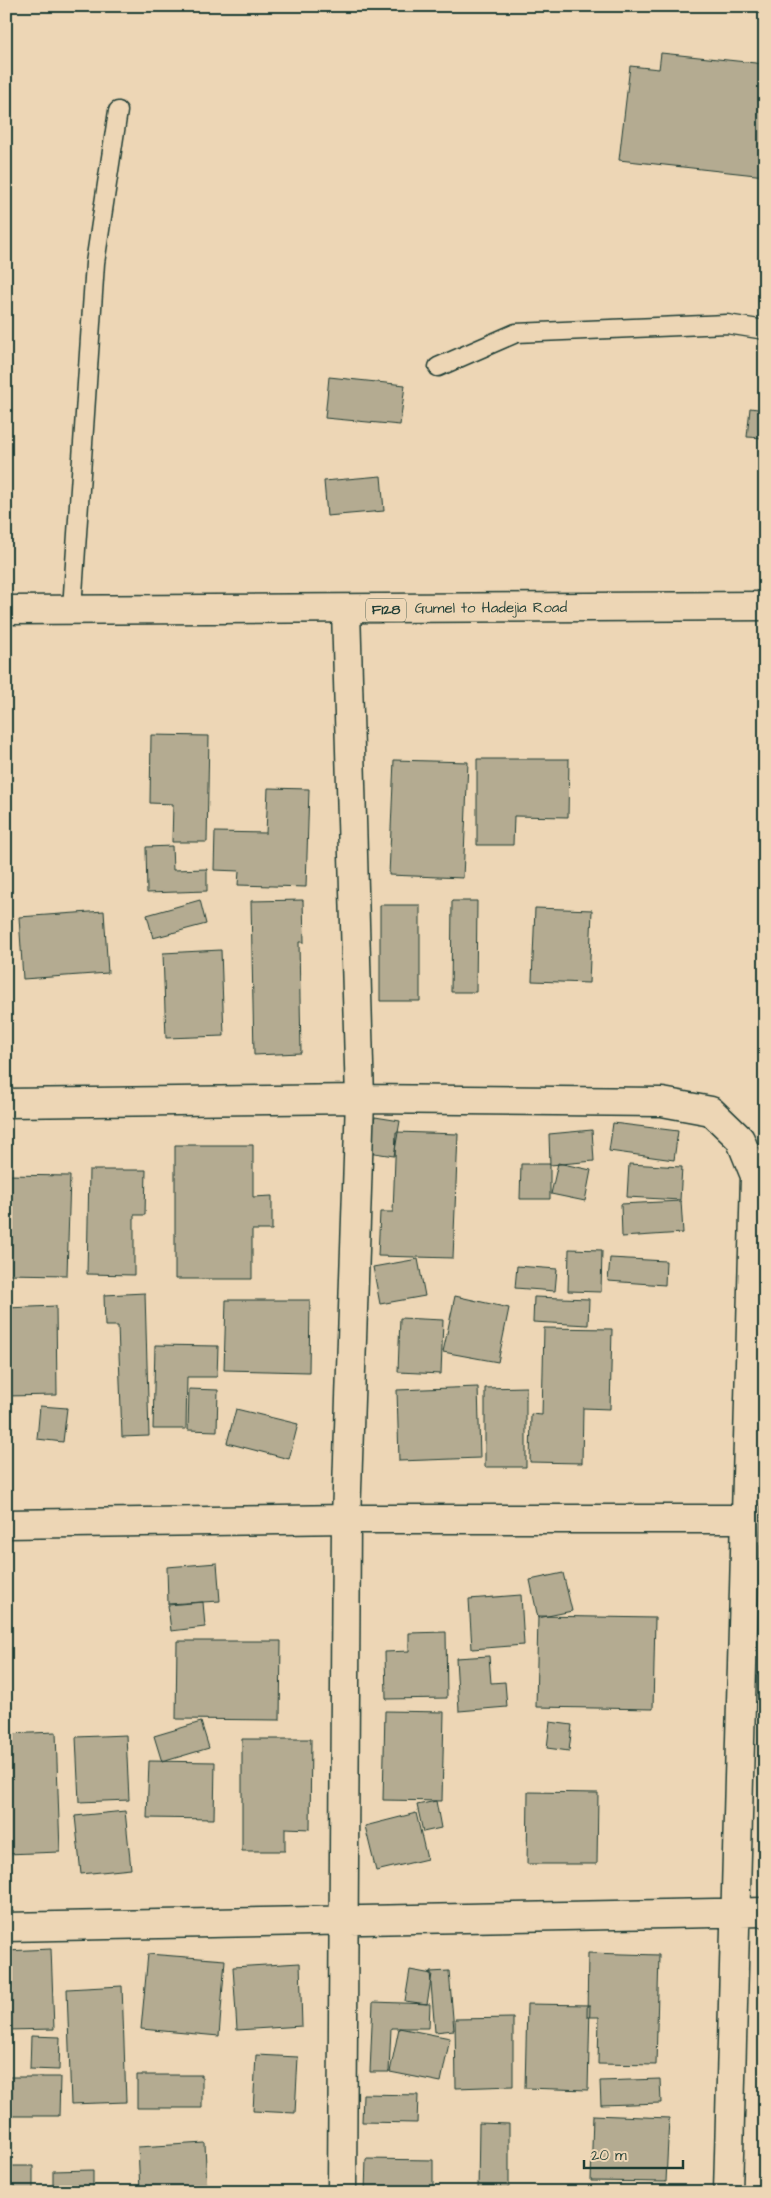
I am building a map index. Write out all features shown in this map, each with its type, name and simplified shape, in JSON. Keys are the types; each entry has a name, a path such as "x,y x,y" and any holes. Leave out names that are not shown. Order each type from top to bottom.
{"street":[{"name":"Gumel to Hadejia Road","path":"6,610 346,610 765,606"},
{"path":"342,2192 346,1519 360,1099 346,610"},
{"path":"6,1103 360,1099 662,1102 711,1111 740,1139 760,1176 757,1396 746,1519 754,1613 736,1912 728,2192"},
{"path":"6,1524 346,1519 746,1519"},
{"path":"6,1927 765,1912"}],"lane":[{"path":"72,609 95,263 118,111"},
{"path":"438,367 516,333 727,324 765,330"}],"building":[{"path":"661,53 765,64 765,176 619,160 630,66 659,69"},
{"path":"329,377 405,385 400,425 325,418"},
{"path":"750,408 765,410 765,438 747,437"},
{"path":"381,476 384,511 327,516 324,481"},
{"path":"151,735 209,736 207,842 172,842 173,804 150,803"},
{"path":"477,759 569,759 568,817 514,816 513,845 477,845"},
{"path":"394,760 468,762 463,878 389,875"},
{"path":"268,788 309,789 306,887 238,885 239,871 214,870 215,832 266,833"},
{"path":"172,846 173,870 207,869 207,891 147,893 146,847"},
{"path":"200,900 206,924 153,938 147,915"},
{"path":"303,900 304,942 299,942 301,1053 254,1055 251,901"},
{"path":"452,901 477,901 476,992 451,992"},
{"path":"380,905 420,905 420,1001 380,1001"},
{"path":"535,908 592,910 589,983 532,981"},
{"path":"104,911 108,973 23,979 19,917"},
{"path":"221,950 224,1036 166,1038 163,953"},
{"path":"375,1117 400,1121 394,1156 368,1152"},
{"path":"613,1123 678,1131 674,1160 609,1151"},
{"path":"592,1130 594,1161 550,1165 549,1134"},
{"path":"396,1132 458,1134 453,1258 378,1256 380,1212 393,1212"},
{"path":"175,1145 253,1145 253,1197 272,1196 272,1230 252,1230 252,1279 175,1279"},
{"path":"558,1163 591,1170 585,1201 551,1194"},
{"path":"521,1164 550,1164 550,1199 520,1199"},
{"path":"629,1164 682,1167 680,1200 627,1197"},
{"path":"89,1170 146,1170 145,1215 134,1215 134,1275 87,1274"},
{"path":"6,1175 70,1176 67,1275 6,1274"},
{"path":"681,1201 683,1233 622,1237 621,1204"},
{"path":"569,1249 602,1250 601,1292 568,1291"},
{"path":"610,1258 666,1261 665,1285 608,1281"},
{"path":"418,1259 425,1296 380,1304 373,1267"},
{"path":"517,1266 557,1269 555,1291 515,1288"},
{"path":"145,1293 149,1436 122,1437 118,1326 105,1326 104,1295"},
{"path":"455,1296 509,1308 498,1362 443,1352"},
{"path":"534,1297 589,1299 588,1325 533,1322"},
{"path":"226,1300 310,1300 309,1372 224,1370"},
{"path":"56,1306 57,1395 6,1396 6,1308"},
{"path":"400,1318 443,1320 441,1374 398,1372"},
{"path":"544,1328 612,1329 610,1409 583,1408 582,1463 530,1462 531,1414 542,1415"},
{"path":"155,1345 218,1346 217,1377 187,1377 186,1429 153,1429"},
{"path":"478,1387 480,1458 399,1461 397,1390"},
{"path":"526,1387 526,1467 485,1467 485,1388"},
{"path":"189,1389 218,1390 217,1431 188,1430"},
{"path":"40,1406 67,1408 63,1442 37,1439"},
{"path":"236,1409 298,1424 289,1459 227,1443"},
{"path":"217,1563 220,1601 168,1604 167,1567"},
{"path":"563,1573 572,1611 538,1618 530,1580"},
{"path":"521,1595 524,1645 472,1649 469,1599"},
{"path":"203,1602 205,1627 171,1631 168,1605"},
{"path":"538,1616 655,1618 653,1709 536,1707"},
{"path":"446,1632 447,1698 386,1699 385,1652 409,1651 409,1633"},
{"path":"177,1641 281,1641 280,1720 176,1719"},
{"path":"489,1656 491,1683 505,1682 507,1707 459,1711 456,1658"},
{"path":"385,1711 444,1712 442,1801 383,1800"},
{"path":"201,1722 209,1748 162,1762 154,1736"},
{"path":"550,1722 572,1725 569,1751 547,1748"},
{"path":"56,1732 60,1852 6,1854 6,1734"},
{"path":"126,1735 129,1800 79,1802 76,1737"},
{"path":"242,1739 311,1739 310,1829 285,1828 285,1851 242,1851"},
{"path":"149,1761 215,1762 214,1819 147,1818"},
{"path":"528,1792 598,1793 597,1864 527,1864"},
{"path":"436,1801 441,1828 423,1832 417,1805"},
{"path":"125,1811 131,1869 81,1874 75,1816"},
{"path":"416,1813 427,1859 376,1871 365,1826"},
{"path":"51,1949 54,2029 6,2030 6,1951"},
{"path":"588,1953 659,1955 656,2065 598,2064 599,2017 587,2017"},
{"path":"148,1954 225,1960 219,2036 141,2029"},
{"path":"300,1963 302,2026 237,2030 233,1967"},
{"path":"410,1970 432,1974 427,2004 405,2001"},
{"path":"449,1971 454,2030 435,2032 430,1972"},
{"path":"122,1986 126,2102 71,2104 67,1989"},
{"path":"373,2002 430,2004 429,2028 391,2028 389,2072 370,2072"},
{"path":"527,2004 590,2005 588,2090 525,2088"},
{"path":"513,2018 513,2086 456,2088 455,2019"},
{"path":"399,2028 450,2038 441,2082 390,2072"},
{"path":"31,2036 60,2037 59,2070 30,2069"},
{"path":"256,2055 298,2057 295,2113 253,2111"},
{"path":"137,2075 202,2075 202,2108 137,2108"},
{"path":"6,2077 60,2077 59,2116 6,2116"},
{"path":"660,2079 661,2103 601,2105 600,2081"},
{"path":"363,2094 418,2095 417,2123 362,2122"},
{"path":"593,2115 669,2118 666,2182 591,2181"},
{"path":"479,2123 509,2124 509,2192 478,2192"},
{"path":"205,2143 207,2192 140,2192 138,2147"},
{"path":"366,2159 433,2160 433,2192 365,2192"},
{"path":"6,2166 33,2166 33,2192 6,2192"},
{"path":"93,2170 93,2192 53,2192 53,2171"}]}
